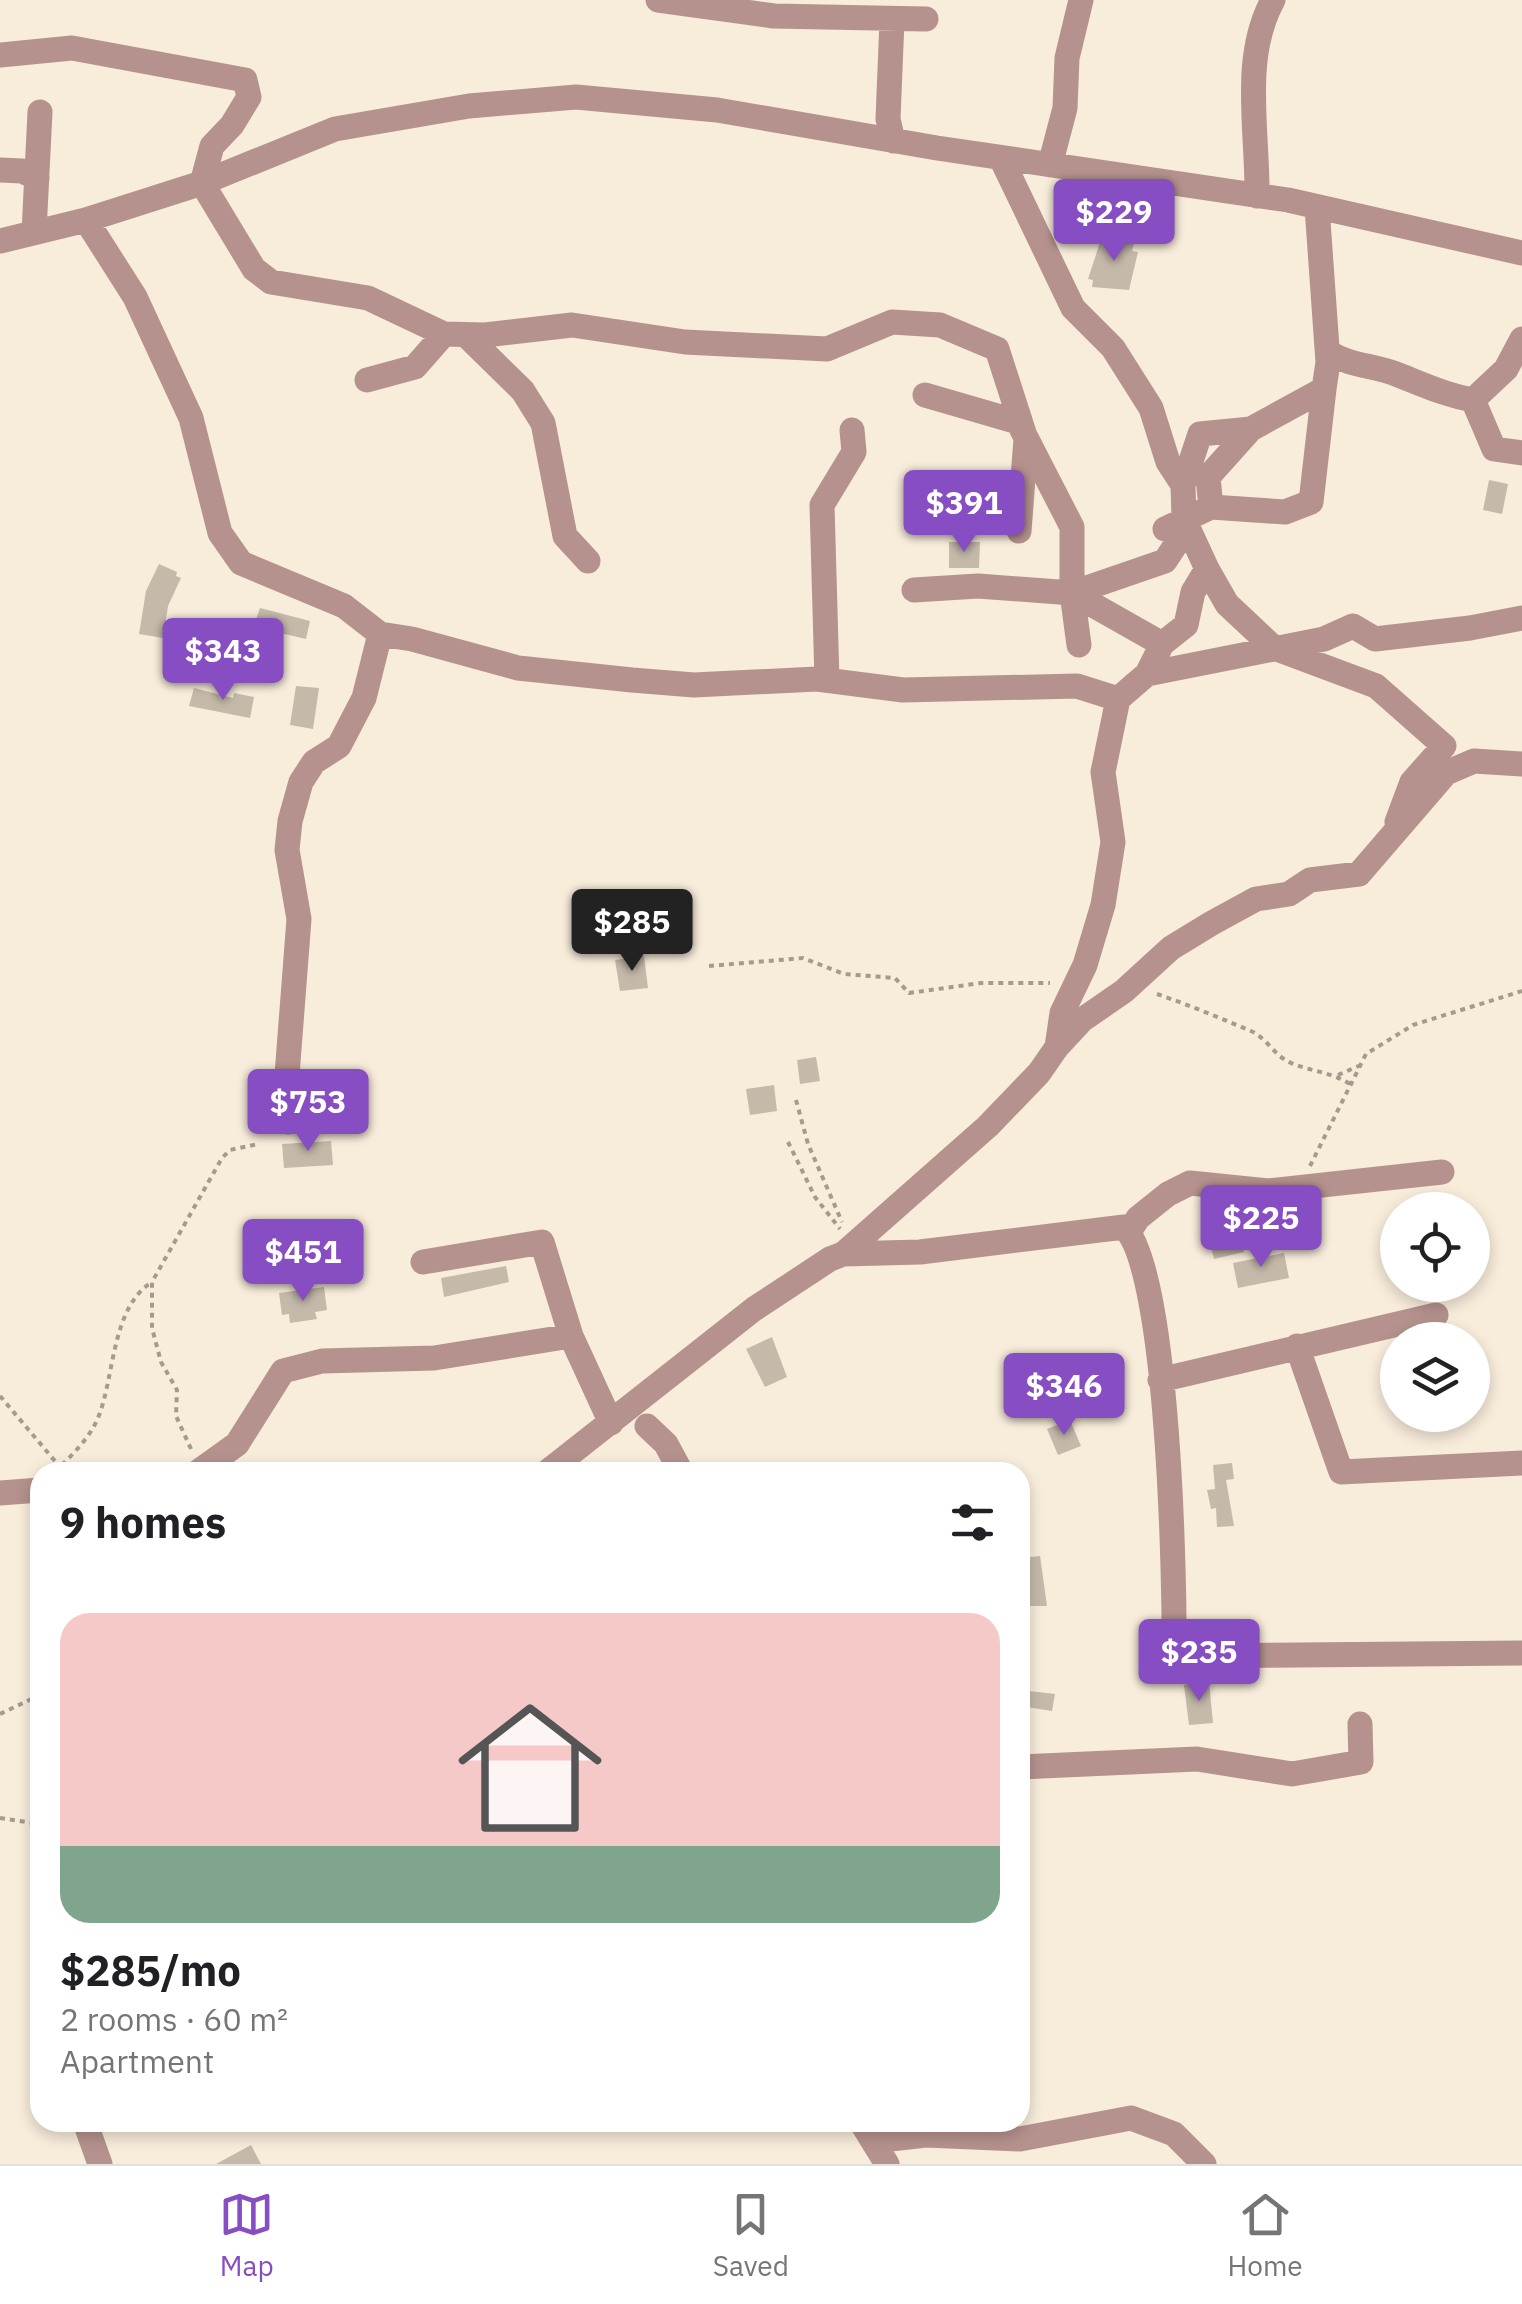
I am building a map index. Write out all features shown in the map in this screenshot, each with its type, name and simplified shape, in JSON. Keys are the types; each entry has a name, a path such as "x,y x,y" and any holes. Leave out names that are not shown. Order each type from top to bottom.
{"street":[{"path":"658,0 774,16 842,10 892,20 926,19"},
{"path":"1050,165 1065,108 1067,58 1082,0"},
{"path":"1257,196 1253,84 1257,40 1273,0"},
{"path":"892,20 888,119 892,141"},
{"path":"0,55 72,48 245,80 249,97 232,125 212,146 202,183 254,269 271,282 368,298 455,334 523,391 542,423 565,536 588,561"},
{"path":"0,240 86,220 202,183 335,129 469,106 576,97 717,110 892,141 1257,196 1522,253"},
{"path":"34,232 40,112"},
{"path":"1001,158 1072,308 1113,348 1151,408 1168,462 1183,485"},
{"path":"0,170 22,171 37,178"},
{"path":"1179,525 1211,507 1285,512 1311,502 1328,352 1317,207"},
{"path":"86,220 135,297 191,418 220,533 230,548 241,563 344,606 380,634 518,668 694,685 827,680 902,690 1077,686 1118,698"},
{"path":"367,380 415,368 455,334 572,325 685,342 828,350 892,322 940,325 997,349 1026,439 1019,530"},
{"path":"1473,400 1506,369 1522,339"},
{"path":"1328,352 1348,364 1392,372 1448,395 1473,400"},
{"path":"1211,507 1208,477 1251,429 1324,389"},
{"path":"925,395 1018,422 1072,527 1072,593 1079,644"},
{"path":"1473,400 1494,449 1522,454"},
{"path":"914,590 978,586 1072,593 1166,561 1179,525 1183,485 1200,434 1251,429"},
{"path":"827,680 822,504 854,452 852,430"},
{"path":"1179,525 1227,604 1274,648 1376,686 1444,746 1412,782 1388,843"},
{"path":"1058,1047 1062,1013 1085,965 1104,905 1113,842 1103,772 1118,698 1147,674 1162,644 1186,625 1193,592 1208,568"},
{"path":"1072,593 1162,644"},
{"path":"1147,674 1324,639 1352,626 1375,638 1522,618"},
{"path":"288,1122 299,919 287,850 290,822 301,782 314,762 339,746 364,698 380,634"},
{"path":"562,1462 627,1418 754,1308 847,1250 988,1126 1082,1020 1134,983 1171,948 1256,899 1289,894 1310,880 1359,874 1446,774 1474,761 1522,764"},
{"path":"1129,1232 1153,1206 1190,1183 1268,1192 1442,1172"},
{"path":"847,1250 920,1252 1100,1228 1124,1227 1129,1232 1148,1295 1160,1380 1176,1569 1174,1656 1522,1653"},
{"path":"423,1262 542,1242 571,1336 627,1418 666,1444 676,1462"},
{"path":"1160,1380 1436,1315"},
{"path":"212,1462 238,1444 284,1370 322,1361 434,1358 571,1336"},
{"path":"1297,1346 1340,1472 1522,1463"},
{"path":"0,1493 30,1491"},
{"path":"1030,1766 1197,1759 1292,1774 1361,1762 1360,1724"},
{"path":"867,2132 1020,2138 1131,2118 1174,2134 1204,2164"},
{"path":"89,2132 99,2164"},
{"path":"867,2132 887,2164"}],"path":[{"path":"709,966 803,958 844,974 894,978 909,992 981,983 1073,986"},
{"path":"1134,983 1197,1005 1249,1030 1286,1060 1338,1075 1353,1086"},
{"path":"1298,1188 1366,1054 1414,1025 1522,991"},
{"path":"1338,1075 1361,1065"},
{"path":"796,1100 847,1250"},
{"path":"788,1142 847,1250"},
{"path":"64,1462 88,1437 99,1416 139,1291 152,1282 222,1158 230,1150 258,1144"},
{"path":"152,1282 152,1328 161,1362 178,1390 176,1416 201,1462"},
{"path":"0,1396 57,1462"},
{"path":"0,1714 30,1700"},
{"path":"0,1818 30,1822"}],"building":[{"path":"1103,233 1134,243 1132,251 1138,252 1129,290 1092,287 1093,280 1088,279"},
{"path":"1489,480 1508,484 1502,514 1483,510"},
{"path":"949,542 980,542 979,568 949,568"},
{"path":"159,564 181,578 168,606 163,638 139,634 146,591"},
{"path":"260,608 310,621 306,639 272,631 269,640 251,634"},
{"path":"296,686 319,688 313,729 290,725"},
{"path":"194,688 233,698 234,693 254,697 250,718 189,706"},
{"path":"644,956 648,988 620,991 615,960"},
{"path":"816,1057 820,1081 800,1084 797,1060"},
{"path":"774,1085 777,1111 750,1115 746,1089"},
{"path":"331,1141 333,1165 284,1168 282,1144"},
{"path":"1241,1235 1244,1252 1214,1259 1210,1242"},
{"path":"1284,1253 1289,1278 1238,1288 1233,1263"},
{"path":"506,1266 509,1282 444,1297 441,1278"},
{"path":"324,1287 327,1310 315,1312 317,1319 290,1323 289,1314 282,1315 279,1293"},
{"path":"772,1337 787,1377 765,1387 746,1349"},
{"path":"1070,1420 1081,1446 1058,1455 1047,1429"},
{"path":"1232,1463 1234,1479 1226,1480 1234,1526 1217,1527 1216,1508 1211,1509 1207,1490 1215,1489 1213,1465"},
{"path":"1040,1556 1047,1606 1030,1606 1030,1557"},
{"path":"1209,1682 1213,1723 1189,1725 1184,1685"},
{"path":"1030,1691 1055,1694 1052,1711 1030,1708"},
{"path":"251,2145 261,2164 216,2164"}]}
